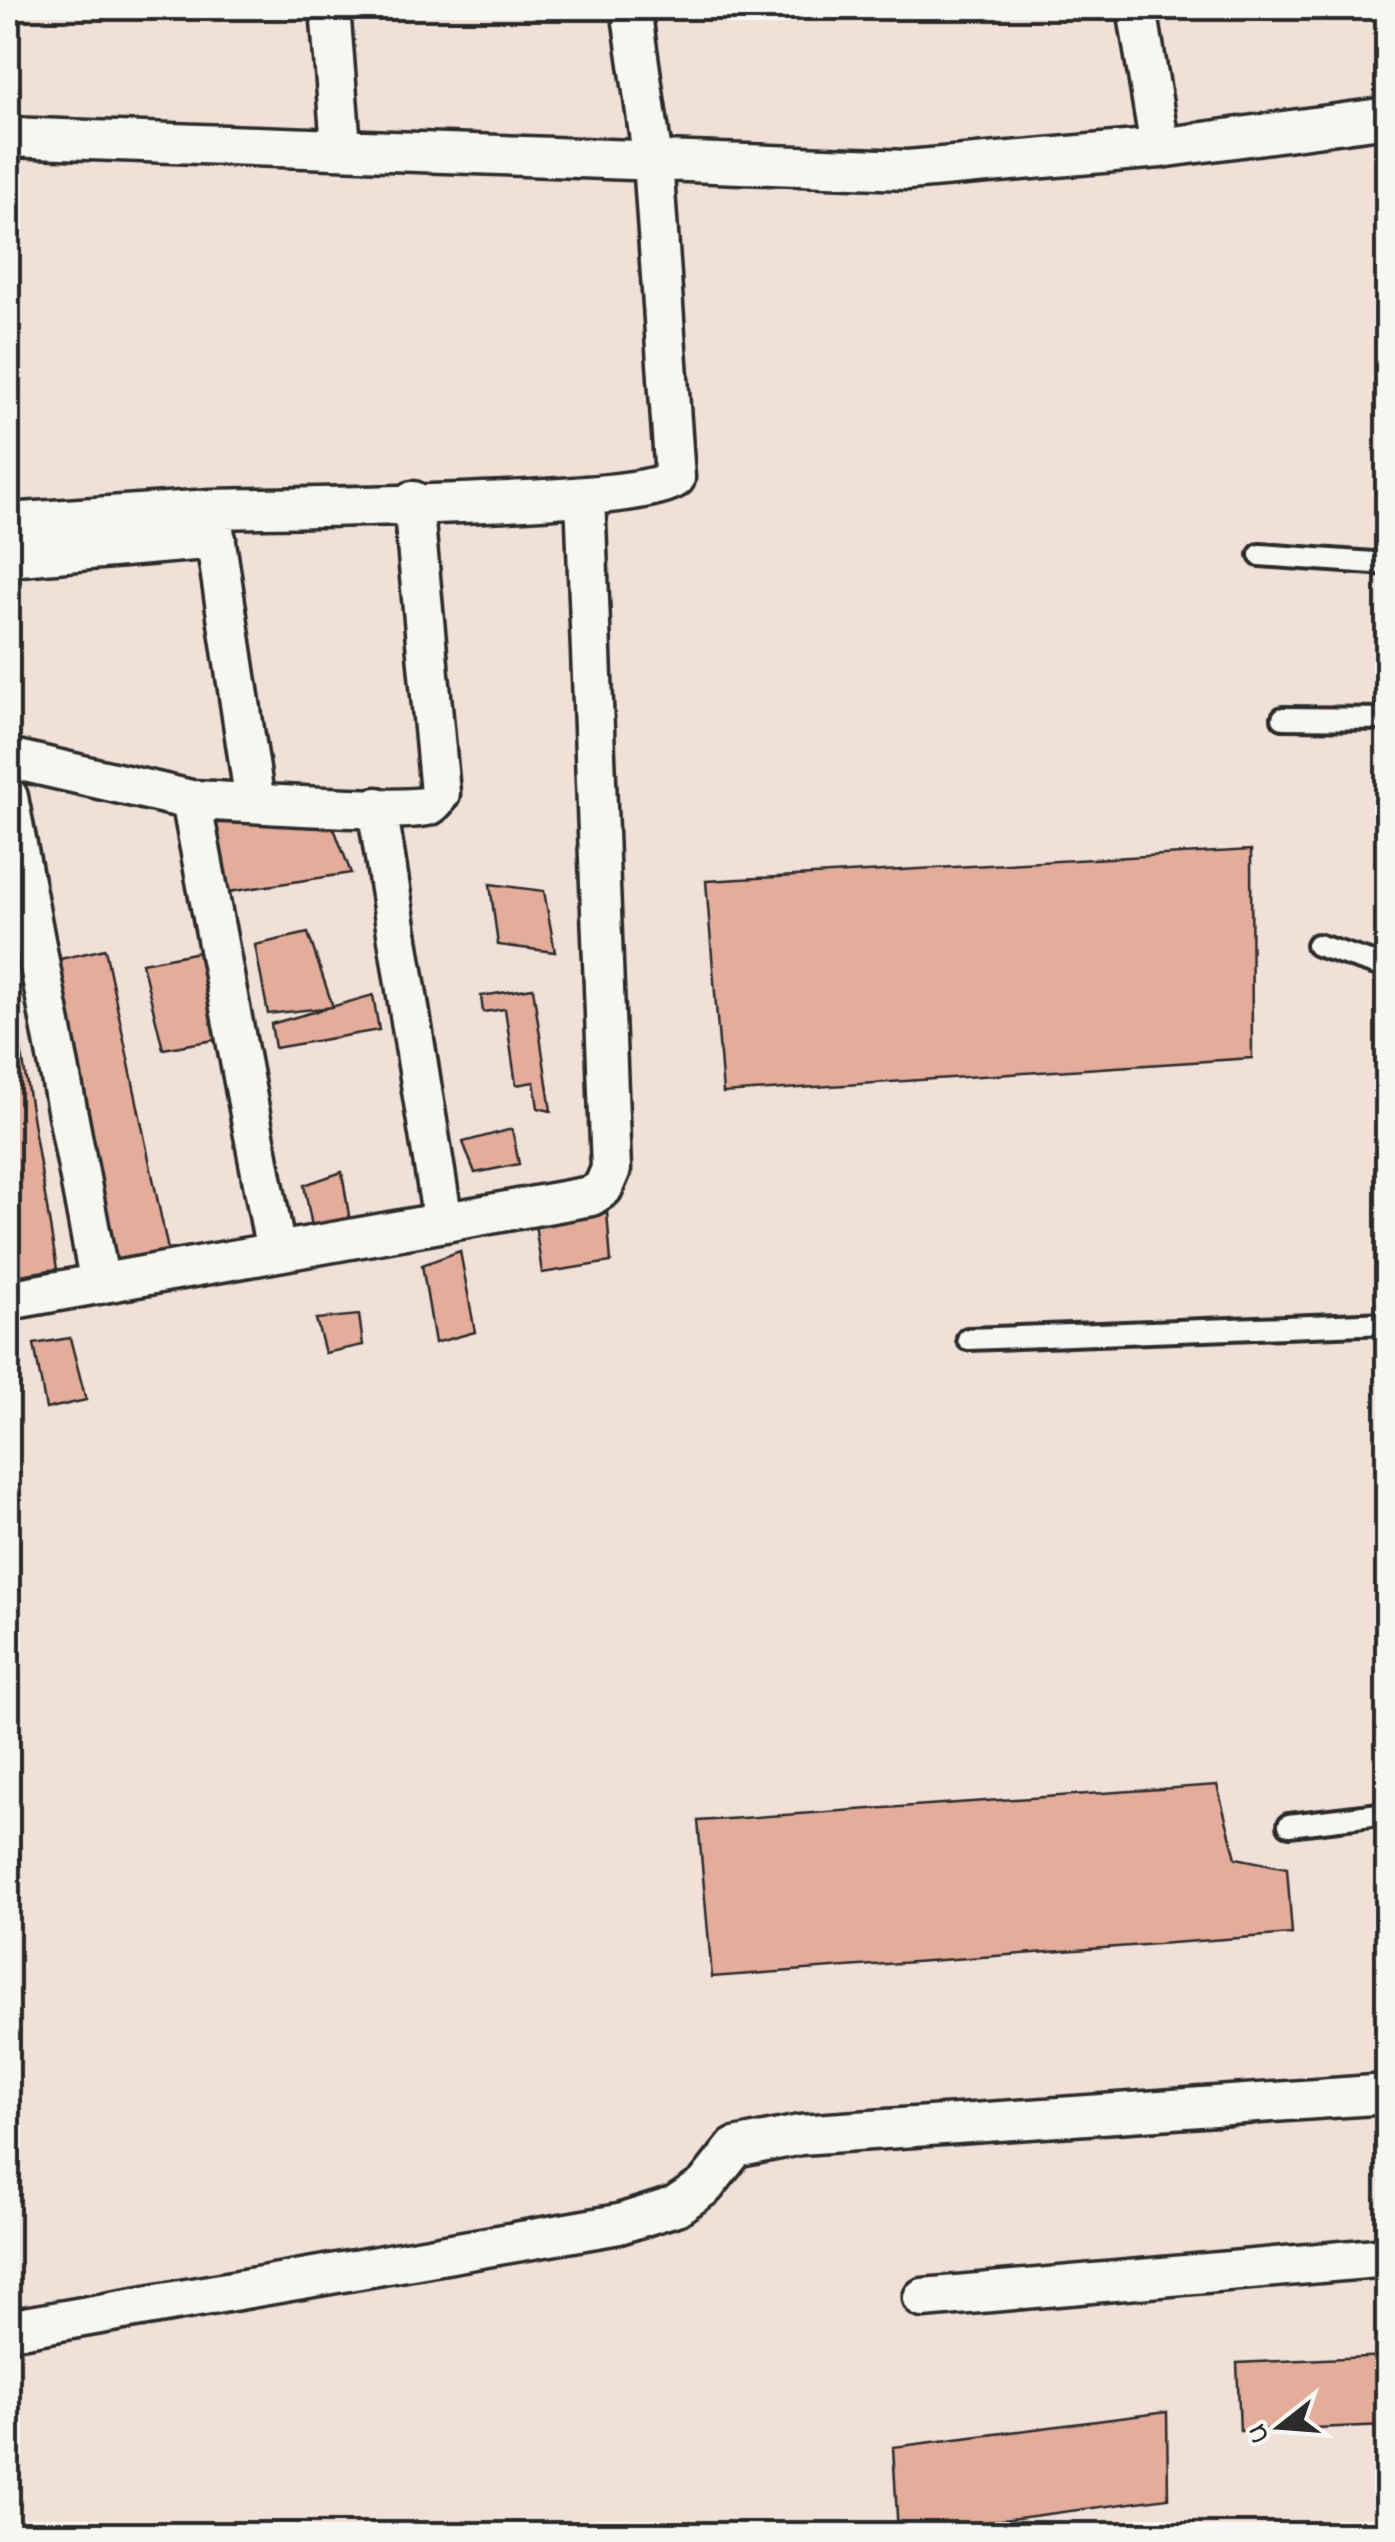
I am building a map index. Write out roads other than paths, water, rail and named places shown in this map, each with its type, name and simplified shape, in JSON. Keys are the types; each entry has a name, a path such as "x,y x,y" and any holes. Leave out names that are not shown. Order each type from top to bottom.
{"street":[{"path":"330,8 342,146"},
{"path":"8,557 213,524 413,501 585,496 649,490 675,478 653,162 631,8"},
{"path":"1137,8 1160,148"},
{"path":"8,137 342,146 908,170 1160,148 1388,117"},
{"path":"8,1300 590,1196 603,1188 611,1169 585,496"},
{"path":"8,758 192,800 427,806 440,793 413,501"},
{"path":"8,524 213,524"},
{"path":"213,524 255,802"},
{"path":"8,797 100,1284"},
{"path":"192,800 276,1252"},
{"path":"377,807 442,1222"},
{"path":"8,2330 618,2224 676,2206 705,2186 735,2148 769,2140 1388,2094"},
{"path":"923,2298 1388,2257"}],"lane":[{"path":"1260,555 1388,564"},
{"path":"1283,718 1388,719"},
{"path":"1317,945 1388,968"},
{"path":"968,1339 1388,1323"},
{"path":"1290,1825 1388,1813"}]}
